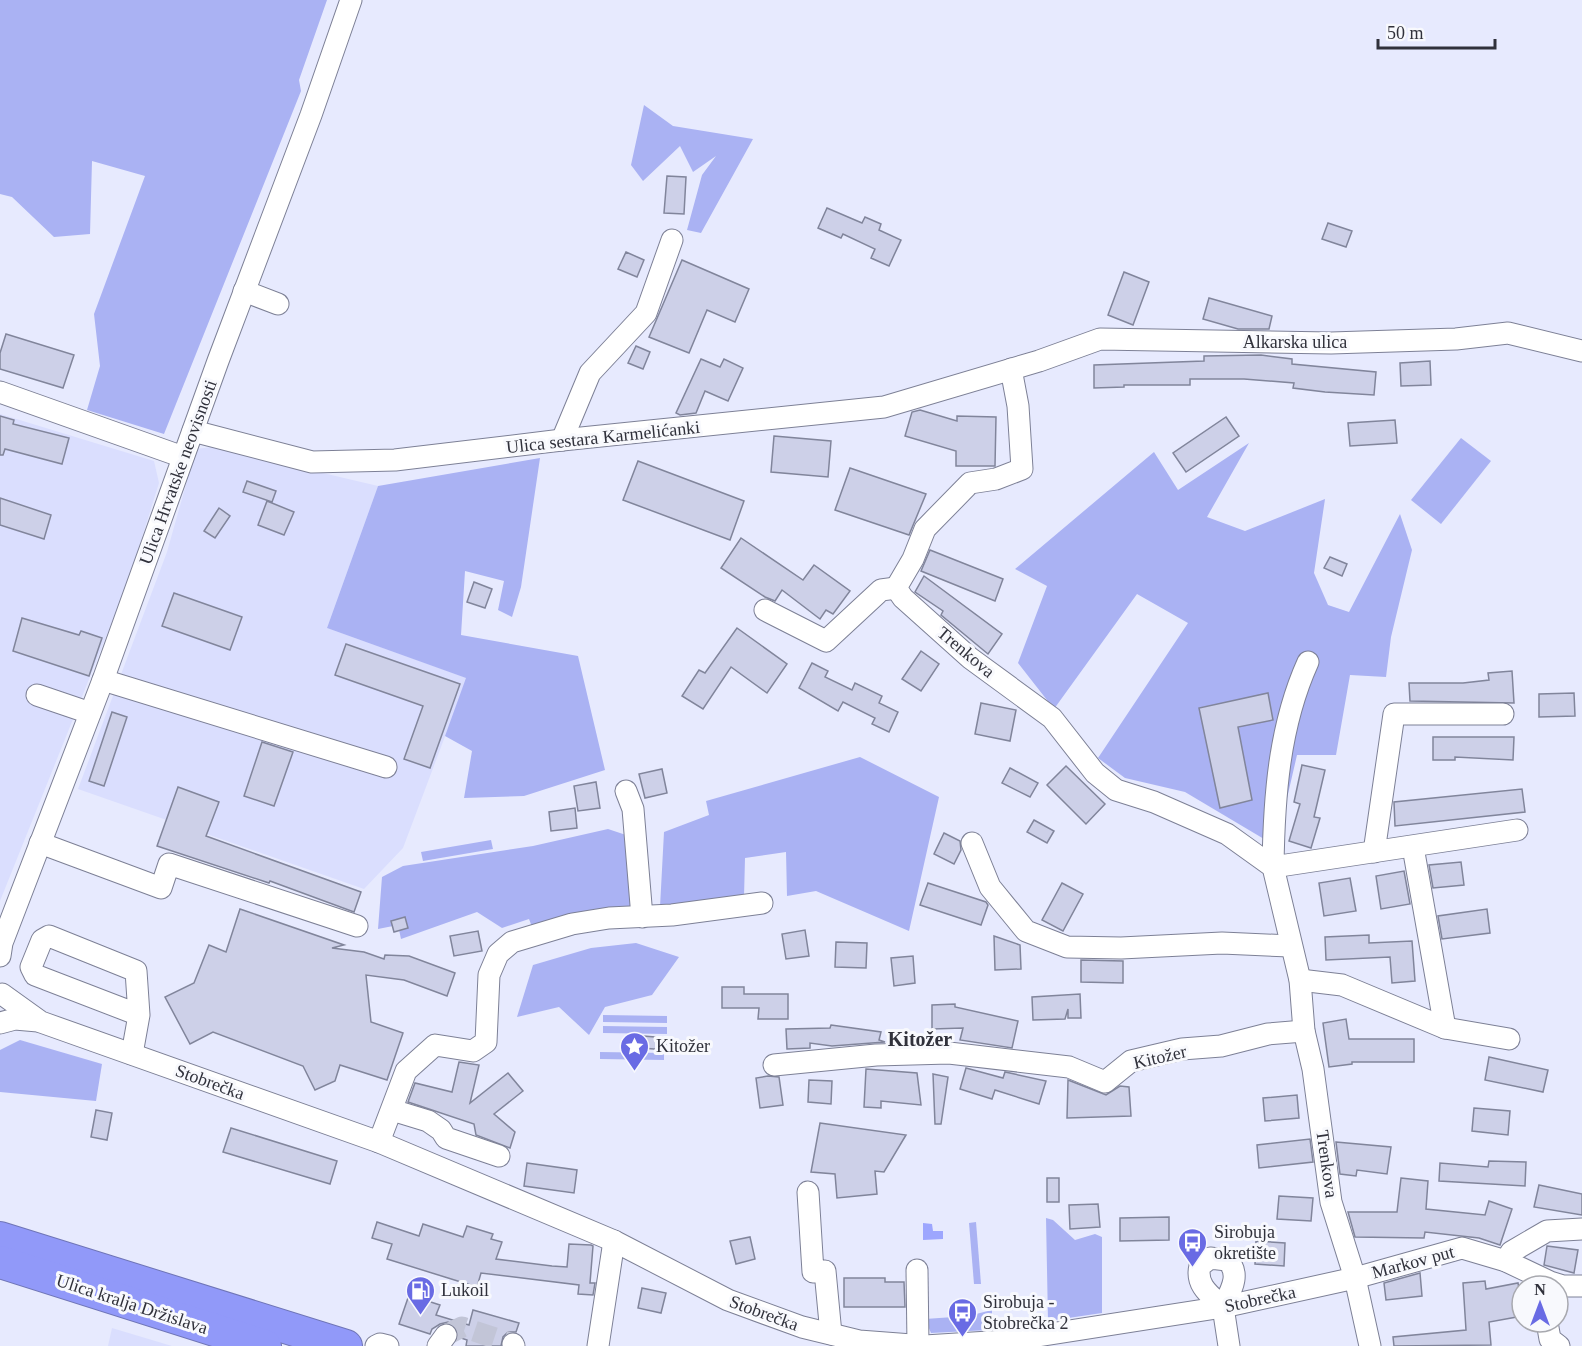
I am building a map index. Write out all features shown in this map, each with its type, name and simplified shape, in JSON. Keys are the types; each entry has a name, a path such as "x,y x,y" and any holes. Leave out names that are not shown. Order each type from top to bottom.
{"highway":[{"path":"0,1224 36,1236 49,1252"},
{"name":"Ulica kralja Držislava","path":"0,1238 217,1306 267,1334"},
{"name":"Ulica kralja Držislava","path":"0,1262 182,1320 346,1346"}],"street":[{"name":"Ulica Hrvatske neovisnosti","path":"1,949 103,680 244,291 311,115 351,0"},
{"path":"562,440 590,373 646,313 672,240"},
{"path":"244,291 278,304"},
{"name":"Alkarska ulica","path":"1011,369 1100,339 1331,343 1456,339 1508,333 1582,351"},
{"path":"765,610 826,641 881,590 896,588 913,559 925,529 970,483 996,479 1022,469 1018,406 1011,369"},
{"name":"Ulica sestara Karmelićanki","path":"193,431 312,462 395,460 562,440 884,407 1011,369"},
{"path":"0,392 183,457"},
{"name":"Trenkova","path":"896,588 903,598 970,658 1052,718 1095,773 1116,790 1154,802 1227,834 1273,867 1290,946 1300,980 1304,1030 1313,1069 1331,1202 1355,1278 1370,1346"},
{"path":"1308,662 1295,691 1274,792 1273,867 1517,830"},
{"path":"103,680 386,767"},
{"path":"37,695 90,713"},
{"path":"1374,852 1394,714 1503,714"},
{"path":"626,791 633,809 642,917"},
{"path":"40,843 161,888 169,864 357,926"},
{"path":"972,843 990,888 1026,932 1067,947 1121,948 1222,943 1290,946"},
{"path":"1413,847 1445,1028"},
{"path":"379,1142 406,1071 421,1055 435,1045 473,1051 486,1042 489,975 498,954 512,942 572,924 609,918 642,917 762,903"},
{"path":"132,1054 139,1014 136,971 49,936 42,940 31,968 35,975 139,1014"},
{"path":"1300,980 1342,984 1445,1028 1509,1039"},
{"path":"0,1021 4,1003 1,993"},
{"name":"Stobrečka","path":"1,993 41,1022"},
{"name":"Stobrečka","path":"0,1021 15,1019 41,1022 379,1142 614,1241 728,1300 801,1327 858,1343 918,1346 1005,1341 1223,1307 1355,1278"},
{"name":"Kitožer","path":"774,1065 876,1055 949,1053 1069,1067 1105,1082 1131,1060 1182,1049 1221,1046 1268,1034 1304,1030"},
{"path":"392,1110 428,1121 441,1130 446,1138 498,1156"},
{"path":"808,1192 813,1272 825,1271 831,1334"},
{"path":"1506,1261 1511,1252 1547,1231 1582,1229"},
{"path":"597,1346 614,1241"},
{"name":"Markov put","path":"1355,1278 1462,1248 1506,1261 1531,1274"},
{"path":"917,1270 918,1346"},
{"path":"1223,1307 1229,1346"},
{"path":"182,1320 193,1337 223,1346"},
{"path":"1549,1334 1550,1339 1559,1346"},
{"path":"376,1346 388,1346"}],"shaded area":[{"path":"0,0 327,0 299,80 301,91 164,434 87,410 100,366 94,314 145,176 92,161 90,234 54,237 12,197 0,194"},
{"path":"644,105 673,126 753,139 701,233 687,230 702,175 716,156 693,172 680,146 643,181 631,165"},
{"path":"0,414 154,461 159,483 128,582 0,901"},
{"path":"1461,438 1491,461 1441,524 1411,500"},
{"path":"1249,443 1207,517 1245,531 1325,499 1314,573 1328,605 1349,612 1400,514 1412,550 1391,637 1386,677 1350,675 1336,755 1297,755 1276,846 1185,792 1125,778 1098,758 1188,623 1137,594 1054,709 1018,663 1047,586 1015,569 1154,452 1178,490"},
{"path":"212,447 378,486 327,628 467,678 403,848 364,889 78,789 167,552 196,449"},
{"path":"540,458 521,587 512,617 498,610 504,581 465,571 461,635 578,656 605,770 524,796 464,798 472,751 445,736 466,678 327,628 378,486"},
{"path":"860,757 939,797 909,931 816,891 787,896 786,852 745,858 744,897 660,907 664,832 709,815 706,801"},
{"path":"608,829 632,837 635,902 625,911 534,932 529,919 502,928 477,912 401,939 398,925 378,929 382,877 403,866 533,846"},
{"path":"491,840 493,849 423,861 421,852"},
{"path":"636,943 679,957 652,995 605,1007 589,1035 559,1007 517,1017 533,965 591,948"},
{"path":"603,1015 667,1016 667,1023 603,1022"},
{"path":"603,1026 667,1027 667,1034 603,1033"},
{"path":"20,1040 102,1064 96,1101 0,1092 0,1050"},
{"path":"600,1052 664,1053 664,1060 600,1059"},
{"path":"1046,1218 1053,1220 1075,1240 1095,1234 1102,1237 1102,1313 1048,1321"},
{"path":"976,1222 981,1284 974,1284 969,1223"},
{"path":"923,1223 932,1224 933,1231 943,1231 943,1239 923,1240"},
{"path":"992,1310 992,1329 988,1330 931,1333 925,1319 968,1316"},
{"path":"112,1328 172,1346 108,1346"}],"building":[{"path":"667,176 686,177 684,214 664,213"},
{"path":"827,208 862,223 865,217 881,224 879,230 901,240 889,266 871,258 875,249 843,234 841,238 818,228"},
{"path":"1328,223 1352,231 1346,247 1322,239"},
{"path":"626,252 644,260 637,277 618,269"},
{"path":"682,260 749,289 735,322 707,310 689,353 649,337"},
{"path":"1124,272 1149,282 1133,325 1108,315"},
{"path":"1209,298 1272,316 1269,329 1238,329 1203,319"},
{"path":"6,334 74,355 63,388 0,369 0,353"},
{"path":"636,346 650,352 643,369 628,363"},
{"path":"1261,355 1292,359 1292,364 1376,372 1374,395 1325,392 1293,388 1294,383 1244,379 1190,379 1190,385 1124,385 1124,387 1094,388 1094,365 1204,361 1204,356"},
{"path":"701,359 720,367 724,359 743,368 728,401 705,391 696,413 680,415 676,413"},
{"path":"1430,361 1431,385 1401,386 1400,363"},
{"path":"920,410 957,421 957,416 996,417 995,466 956,466 956,451 905,436 912,412"},
{"path":"0,416 14,420 13,424 69,438 62,464 5,449 3,455 0,455"},
{"path":"1226,417 1239,436 1186,472 1173,453"},
{"path":"1395,420 1397,443 1350,446 1348,423"},
{"path":"774,436 831,441 828,477 771,472"},
{"path":"638,461 744,501 730,540 623,500"},
{"path":"850,468 926,494 909,535 835,510"},
{"path":"247,481 276,491 272,502 243,492"},
{"path":"0,498 51,515 44,539 0,525"},
{"path":"267,501 294,512 284,535 258,525"},
{"path":"219,508 230,516 215,538 204,531"},
{"path":"741,538 803,580 814,565 850,591 833,614 826,610 820,619 782,590 775,601 765,597 721,568"},
{"path":"930,550 1003,579 995,601 921,571"},
{"path":"1330,557 1347,564 1342,576 1324,568"},
{"path":"924,576 1002,634 988,654 941,615 943,611 915,592"},
{"path":"474,582 492,589 485,608 467,602"},
{"path":"174,593 242,617 230,650 162,626"},
{"path":"22,618 79,635 81,631 102,638 89,676 13,651"},
{"path":"737,628 787,664 767,693 731,667 703,709 682,696 699,670 705,673"},
{"path":"346,644 460,684 430,768 404,759 423,706 335,675"},
{"path":"921,651 939,664 921,691 902,679"},
{"path":"812,663 828,671 825,677 852,690 855,683 882,696 879,703 898,712 889,732 872,724 875,718 843,702 838,711 799,688"},
{"path":"1512,671 1514,703 1410,701 1409,683 1463,683 1489,680 1488,673"},
{"path":"1268,693 1273,720 1238,727 1252,800 1220,808 1199,708"},
{"path":"1574,693 1575,716 1539,717 1539,694"},
{"path":"981,703 1016,710 1010,741 975,734"},
{"path":"112,712 127,717 104,786 89,781"},
{"path":"1433,737 1514,737 1513,760 1455,757 1455,760 1433,760"},
{"path":"262,742 293,752 274,806 244,796"},
{"path":"1302,765 1325,770 1314,817 1320,818 1311,848 1289,841 1300,804 1294,802"},
{"path":"1066,766 1105,804 1086,824 1047,785"},
{"path":"1010,768 1038,783 1030,797 1002,783"},
{"path":"662,769 667,793 645,798 639,774"},
{"path":"596,782 600,808 578,811 574,786"},
{"path":"178,787 219,802 206,836 361,892 354,912 270,881 269,883 157,846"},
{"path":"1522,789 1525,812 1395,826 1394,802"},
{"path":"575,808 577,828 551,831 549,812"},
{"path":"1034,820 1054,831 1047,843 1027,832"},
{"path":"944,833 960,841 961,850 954,864 934,854"},
{"path":"1461,862 1464,885 1433,888 1429,865"},
{"path":"1404,871 1410,904 1381,909 1376,876"},
{"path":"1350,878 1356,911 1324,916 1319,883"},
{"path":"928,883 986,902 988,905 981,925 920,905"},
{"path":"1062,883 1083,894 1063,931 1042,920"},
{"path":"240,909 344,945 332,948 364,952 384,959 385,955 409,956 455,973 447,996 404,980 366,975 371,1022 403,1033 387,1080 340,1065 335,1081 315,1090 303,1066 213,1032 190,1044 165,997 194,983 209,945 226,952"},
{"path":"1487,909 1490,933 1442,939 1438,916"},
{"path":"405,917 408,928 394,932 391,921"},
{"path":"805,930 809,956 786,959 782,934"},
{"path":"478,931 482,951 454,956 450,936"},
{"path":"1369,935 1369,943 1412,941 1415,981 1392,983 1390,957 1326,960 1325,937"},
{"path":"994,936 1020,945 1021,969 995,970"},
{"path":"836,942 867,943 866,968 835,967"},
{"path":"913,956 915,983 894,986 891,958"},
{"path":"1081,960 1123,961 1123,983 1081,982"},
{"path":"722,987 744,987 744,994 788,994 788,1019 758,1019 759,1008 722,1008"},
{"path":"1080,994 1081,1018 1068,1018 1068,1009 1065,1019 1033,1020 1032,997"},
{"path":"955,1004 955,1007 1018,1021 1012,1048 960,1040 963,1028 932,1029 932,1005"},
{"path":"1346,1019 1349,1039 1414,1039 1414,1062 1352,1062 1352,1064 1329,1067 1323,1023"},
{"path":"831,1025 881,1032 879,1040 885,1042 832,1046 810,1043 810,1048 787,1049 786,1029 830,1028"},
{"path":"643,1036 667,1038 666,1050 642,1048"},
{"path":"1489,1057 1548,1070 1543,1092 1485,1080"},
{"path":"459,1062 479,1065 470,1103 508,1073 523,1091 494,1114 515,1132 510,1148 476,1135 474,1124 408,1102 415,1083 452,1092"},
{"path":"966,1068 1003,1078 1005,1072 1046,1081 1039,1104 995,1090 992,1099 960,1089"},
{"path":"866,1069 917,1073 921,1105 881,1101 881,1108 864,1107"},
{"path":"933,1074 948,1077 941,1124 935,1124"},
{"path":"779,1077 783,1105 760,1108 756,1078"},
{"path":"809,1080 832,1081 831,1104 808,1102"},
{"path":"1068,1080 1106,1095 1120,1086 1129,1087 1131,1116 1067,1118"},
{"path":"1297,1095 1299,1118 1265,1121 1263,1098"},
{"path":"1474,1108 1510,1111 1508,1135 1472,1131"},
{"path":"96,1110 112,1113 107,1140 91,1137"},
{"path":"820,1123 906,1135 884,1172 875,1171 877,1194 837,1198 835,1174 811,1172"},
{"path":"231,1128 337,1161 330,1184 223,1152"},
{"path":"1310,1139 1313,1162 1259,1168 1257,1145"},
{"path":"1336,1142 1391,1147 1387,1174 1357,1170 1356,1176 1340,1174"},
{"path":"1489,1161 1526,1162 1525,1186 1439,1181 1440,1163 1488,1167"},
{"path":"527,1163 577,1170 574,1193 524,1186"},
{"path":"1047,1178 1059,1178 1059,1202 1047,1202"},
{"path":"1401,1178 1428,1181 1426,1209 1485,1215 1489,1201 1512,1209 1500,1245 1479,1238 1425,1232 1424,1238 1355,1237 1348,1212 1397,1212"},
{"path":"1539,1185 1582,1194 1582,1215 1534,1207"},
{"path":"1279,1196 1313,1198 1311,1221 1277,1219"},
{"path":"1098,1204 1100,1227 1070,1229 1069,1205"},
{"path":"1169,1217 1169,1240 1120,1241 1120,1218"},
{"path":"377,1222 419,1236 423,1224 463,1237 467,1226 493,1234 491,1239 502,1242 496,1259 552,1266 567,1267 569,1244 591,1245 593,1246 590,1283 595,1283 593,1295 578,1294 579,1285 481,1273 477,1287 387,1259 392,1244 372,1238"},
{"path":"750,1237 755,1259 736,1264 730,1241"},
{"path":"1256,1241 1285,1243 1284,1266 1255,1264"},
{"path":"1547,1246 1578,1250 1574,1273 1544,1265"},
{"path":"1420,1273 1422,1296 1386,1300 1384,1283"},
{"path":"844,1278 885,1278 885,1282 904,1282 905,1307 844,1307"},
{"path":"1485,1281 1486,1289 1510,1284 1510,1318 1489,1322 1491,1345 1394,1346 1393,1337 1466,1330 1463,1283"},
{"path":"642,1288 666,1293 661,1313 638,1308"},
{"path":"409,1295 440,1305 436,1315 469,1325 473,1310 519,1323 516,1332 508,1332 503,1337 501,1346 466,1346 467,1340 458,1337 457,1329 448,1322 432,1329 430,1334 399,1324"}],"tunnel":[{"path":"446,1335 462,1327 513,1344"}],"place":[{"name":"Kitožer","path":"635,1072"},
{"name":"Sirobuja okretište","path":"1193,1268"},
{"name":"Lukoil","path":"420,1316"},
{"name":"Sirobuja - Stobrečka 2","path":"962,1338"}],"district":[{"name":"Kitožer","path":"920,1039"}]}
